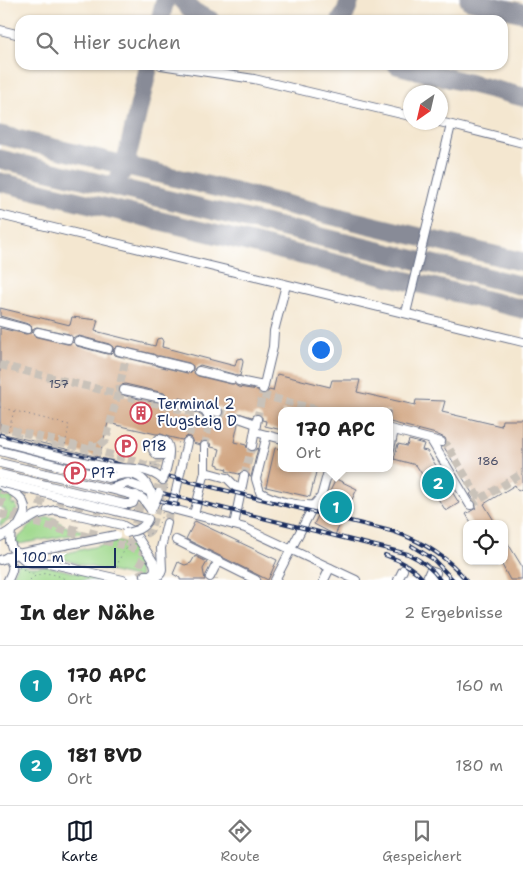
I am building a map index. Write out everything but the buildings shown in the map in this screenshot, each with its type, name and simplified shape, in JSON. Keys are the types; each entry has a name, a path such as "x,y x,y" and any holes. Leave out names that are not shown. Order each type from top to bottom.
{"lane":[{"path":"0,30 15,34"},
{"path":"194,70 254,79 403,114"},
{"path":"448,124 523,143"},
{"path":"406,313 451,125"},
{"path":"0,215 523,342"},
{"path":"199,371 264,388 273,347 274,331 286,284"},
{"path":"0,322 27,329"},
{"path":"38,332 68,339"},
{"path":"78,342 108,349"},
{"path":"119,351 188,368"},
{"path":"124,390 162,398"},
{"path":"180,403 218,412"},
{"path":"200,408 206,412 210,420"},
{"path":"239,418 256,425 267,435 278,438"},
{"path":"252,446 256,425"},
{"path":"393,430 441,442"},
{"path":"267,435 256,479 260,492 268,497 304,506 314,505"},
{"path":"4,439 108,468 133,468 149,472 163,480"},
{"path":"3,558 132,532 143,526 159,493 170,450 168,442 159,439 153,444 153,450 157,455 164,455"},
{"path":"431,440 471,505"},
{"path":"187,442 176,491 168,508 234,524 356,580"},
{"path":"194,514 206,472 205,446"},
{"path":"0,451 108,478 123,484"},
{"path":"0,463 136,495 143,499 151,510"},
{"path":"90,474 101,466"},
{"path":"206,472 227,478 241,492"},
{"path":"275,580 314,505 321,497 328,472"},
{"path":"0,474 124,504 134,503 136,495"},
{"path":"108,478 125,474 133,475 144,481 151,492 151,510"},
{"path":"234,524 244,476"},
{"path":"109,489 125,483 151,492"},
{"path":"0,484 148,519"},
{"path":"0,484 15,493 24,504 24,512 14,528 11,545 22,559 29,562 49,563 123,580"},
{"path":"0,537 39,514 59,510 122,525 131,530 155,565 155,571 149,576 145,575"},
{"path":"155,580 161,574 161,548 167,522"},
{"path":"176,540 256,580"},
{"path":"3,558 13,565 12,573 8,580"},
{"path":"212,578 215,567 220,562"},
{"path":"324,580 330,568"},
{"path":"398,580 403,570"},
{"path":"426,580 430,571 436,573 433,580"}],"path":[{"path":"0,407 69,425 63,452"},
{"path":"4,439 14,410"},
{"path":"150,464 165,468"},
{"path":"114,578 122,553 132,543 139,540"},
{"path":"17,565 27,572 38,575"},
{"path":"30,580 38,575 48,574 55,574 66,580"}],"green space":[{"path":"0,492 10,496 14,501 11,502 13,505 16,504 17,508 15,516 0,526 0,521 5,518 5,509 0,507"},
{"path":"49,517 54,518 64,526 83,531 81,533 16,543 16,540 33,523"},
{"path":"120,541 139,549 138,565 140,578 82,565 53,556"},
{"path":"19,563 32,567 46,566 107,580 12,580"}],"taxiway":[{"path":"161,15 165,0"},
{"path":"182,0 199,15"},
{"path":"344,15 350,0"},
{"path":"469,0 523,13"},
{"path":"120,175 125,165 148,70"},
{"path":"417,70 523,97"},
{"path":"0,135 523,262"},
{"path":"0,159 523,286"},
{"path":"0,182 523,309"}],"tunnel":[{"path":"124,390 119,389 127,353"},
{"path":"0,365 195,413 187,442"},
{"path":"89,445 98,447 106,440 119,389"},
{"path":"257,419 263,391"},
{"path":"262,395 307,407"},
{"path":"162,398 180,403"},
{"path":"218,412 239,418"},
{"path":"205,446 210,420"},
{"path":"0,427 132,460 157,469 161,474 155,498 158,505 168,511 167,523"},
{"path":"0,506 18,433"},
{"path":"17,518 37,438"},
{"path":"441,442 447,445 476,494 483,497"},
{"path":"37,518 56,443"},
{"path":"244,476 252,446"},
{"path":"54,528 74,447"},
{"path":"73,533 93,452"},
{"path":"150,466 161,464 160,458 154,452"},
{"path":"92,537 112,457"},
{"path":"129,547 150,466"},
{"path":"111,540 129,468"},
{"path":"471,505 523,473"},
{"path":"133,533 142,535 150,531 167,475"},
{"path":"66,494 98,502 111,503"},
{"path":"0,514 144,552 145,554 139,567 145,575"}],"railway":[{"path":"0,435 31,445 106,461 395,532 415,540 443,557 466,580"},
{"path":"0,444 25,448"},
{"path":"0,453 408,554 426,565 440,580"},
{"path":"0,464 178,505"},
{"path":"412,546 433,559 453,580"},
{"path":"385,555 406,565 424,580"}],"place":[{"name":"Terminal 2 Flugsteig D","path":"141,413"},
{"name":"P18","path":"126,446"},
{"name":"P17","path":"75,473"},
{"name":"181 BVD","path":"438,483"},
{"name":"170 APC","path":"336,507"}]}
